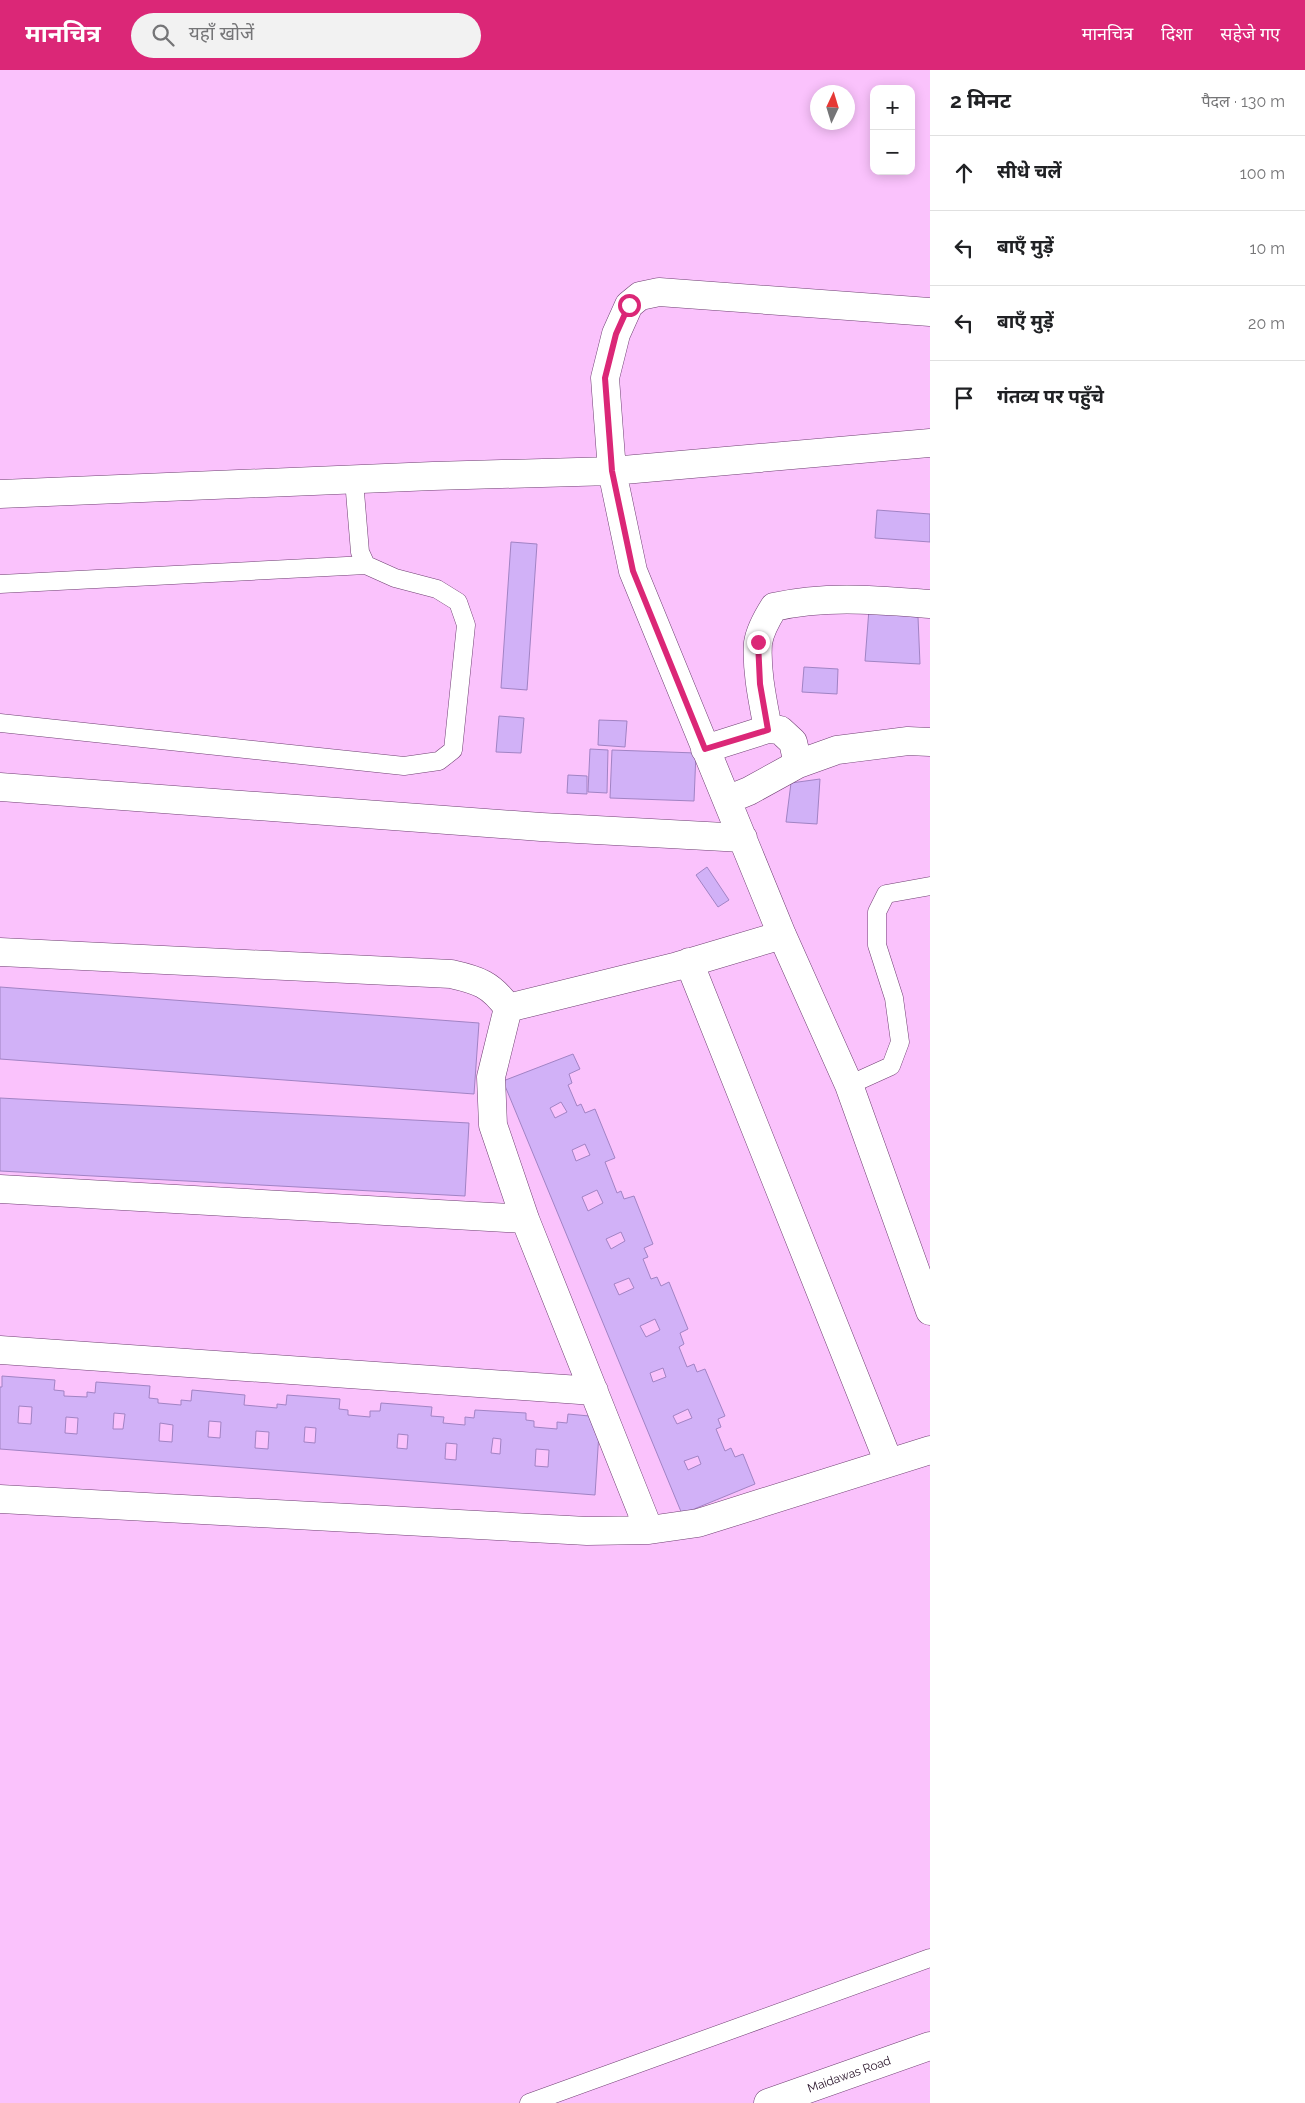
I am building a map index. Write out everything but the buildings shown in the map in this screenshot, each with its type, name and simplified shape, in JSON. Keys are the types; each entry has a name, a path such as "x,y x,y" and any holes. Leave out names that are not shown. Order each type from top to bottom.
{"street":[{"path":"930,312 659,292 640,296 629,305 616,334 605,378 612,471 633,571 782,935 849,1085 930,1312"},
{"path":"0,494 612,471 930,444"},
{"path":"768,730 760,684 758,642 764,623 774,607 800,601 838,598 930,604"},
{"path":"705,749 768,730 780,730 793,742 798,764"},
{"path":"727,800 749,791 798,764 837,750 908,741 930,742"},
{"path":"0,787 541,827 743,838"},
{"path":"508,1008 689,962 782,935"},
{"path":"0,952 451,974 478,980 500,996 508,1008 491,1077 493,1125 526,1219 649,1530"},
{"path":"689,962 889,1463"},
{"path":"0,1190 526,1219"},
{"path":"0,1350 594,1391"},
{"path":"0,1499 587,1531 649,1530 698,1523 930,1450"},
{"name":"Maidawas Road","path":"768,2103 930,2046"}],"lane":[{"path":"354,480 360,552 366,565"},
{"path":"0,584 366,565 395,578 437,589 458,602 466,625 453,750 439,760 404,766 0,723"},
{"path":"849,1085 891,1066 900,1042 894,998 877,945 876,912 886,894 930,886"},
{"path":"529,2103 930,1958"}],"route":[{"path":"629,305 616,334 605,378 612,471 633,571 705,749 768,730 760,684 758,642"}]}
